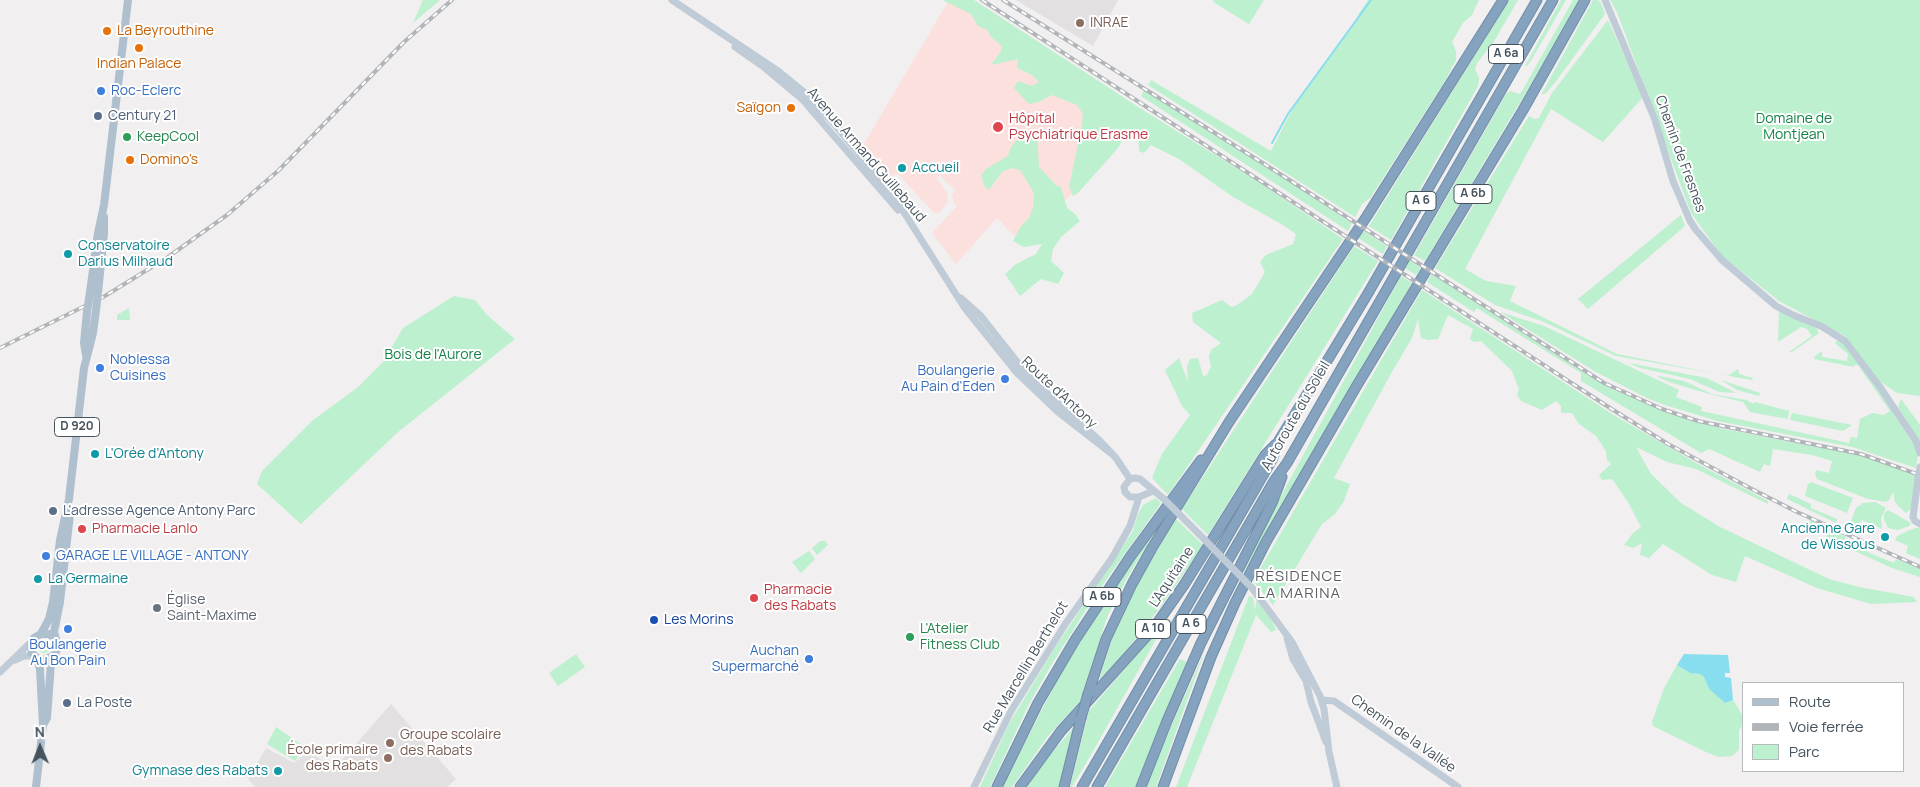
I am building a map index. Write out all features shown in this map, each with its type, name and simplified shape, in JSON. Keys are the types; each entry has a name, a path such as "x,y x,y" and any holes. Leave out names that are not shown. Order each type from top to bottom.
{"highway":[{"name":"A 6b","path":"997,787 1038,703 1074,640 1130,557 1229,422 1367,216 1503,0"},
{"name":"A 6a","path":"1475,107 1537,0"},
{"name":"A 6a","path":"1518,60 1553,0"},
{"name":"A 6b","path":"1163,787 1211,656 1266,542 1351,395 1523,110 1585,0"},
{"name":"Autoroute du Soleil","path":"1097,787 1274,481 1287,463 1518,60"},
{"name":"Autoroute du Soleil","path":"1082,787 1273,458 1278,442 1367,294 1475,107"},
{"path":"1064,787 1088,694 1106,639 1132,584 1152,548 1229,422"},
{"name":"L'Aquitaine","path":"1020,787 1061,731 1153,629 1184,585 1264,455 1278,442"},
{"path":"1141,787 1201,642 1272,503 1287,463"}],"main road":[{"name":"D 920","path":"86,355 84,343 87,312 95,284 104,233 104,206 128,0"},
{"name":"D 920","path":"41,634 49,619 53,602 60,540 69,499 86,355 91,343 96,310 95,284"},
{"name":"D 920","path":"55,639 54,632 65,565 70,512 69,499"},
{"path":"36,787 43,725 40,662 31,649 32,641 41,634 49,634 55,639 58,648 49,671 47,718 43,725"},
{"path":"35,657 44,660 54,655"}],"street":[{"name":"Avenue Armand Guillebaud","path":"665,0 765,68 802,99 917,234"},
{"name":"Avenue Armand Guillebaud","path":"672,0 778,71 804,92 836,126 893,195 911,221 917,234"},
{"name":"Chemin de Fresnes","path":"1605,0 1644,92 1673,181 1690,221 1708,246 1722,260 1776,306 1821,326 1845,341 1886,395 1916,441 1920,453"},
{"name":"Route d'Antony","path":"917,234 958,296 980,314 1029,377 1081,422 1112,454 1130,479"},
{"path":"1920,466 1913,516 1915,521 1920,524"},
{"path":"1134,511 1130,497 1125,492 1124,487 1130,479 1135,478 1164,498 1252,588 1275,617 1292,642 1322,700 1329,752 1337,787"},
{"path":"1140,496 1144,488 1143,482"},
{"path":"1130,497 1140,496 1153,491"},
{"name":"Rue Marcellin Berthelot","path":"974,787 1011,711 1066,623 1112,558 1132,521 1140,496"},
{"path":"1287,636 1293,659 1306,681 1311,703 1329,752"},
{"path":"0,672 32,641"},
{"path":"0,672 18,658 24,656 35,657"},
{"path":"1311,703 1313,697 1322,700"},
{"path":"1311,703 1316,707 1322,700"},
{"name":"Chemin de la Vallée","path":"1322,700 1334,702 1458,787"}],"shaded area":[{"name":"Hôpital Psychiatrique Erasme","path":"949,0 1134,109 1079,187 1021,243 997,218 956,264 932,233 957,206 954,203 952,194 956,191 940,176 937,178 948,195 948,202 939,213 934,213 897,173 892,177 864,144"},
{"name":"INRAE","path":"1016,0 1118,0 1093,46"},
{"name":"Groupe scolaire des Rabats","path":"391,704 456,779 447,787 255,787 248,779 266,748 294,763 309,751 334,769"}],"green space":[{"path":"423,0 440,0 413,23"},
{"path":"943,0 974,0 1146,112 1254,179 1343,239 1168,495 1152,478 1162,454 1190,415 1182,406 1165,370 1179,358 1188,382 1187,366 1190,359 1198,358 1203,376 1207,375 1211,366 1209,357 1211,350 1221,343 1193,322 1192,313 1222,300 1231,307 1252,294 1265,272 1260,262 1266,255 1293,244 1296,234 1233,197 1179,159 1151,145 1144,153 1139,151 1138,131 1133,130 1126,133 1118,148 1079,192 1073,196 1069,187 1083,114 1077,105 1052,95 1039,102 1029,104 1014,88 1018,81 1032,86 1039,82 1032,75 1017,68 1018,59 991,65 1001,51 1002,46 992,38 987,30 978,26 971,14"},
{"path":"1214,0 1264,0 1249,24 1213,2"},
{"path":"1368,0 1479,0 1472,15 1462,24 1452,42 1456,51 1456,60 1445,81 1371,197 1362,204 1355,217 1148,85 1151,80 1271,151 1292,110 1360,16 1358,15"},
{"path":"1509,0 1518,0 1493,43 1477,63 1475,69 1479,78 1478,86 1391,240 1369,226"},
{"path":"1561,0 1566,0 1532,59 1525,66"},
{"path":"1573,0 1579,0 1425,261 1414,255 1506,94 1511,91 1519,94 1522,91"},
{"path":"1593,0 1598,0 1601,3 1605,14 1557,80 1546,93 1541,95"},
{"name":"Domaine de Montjean","path":"1610,0 1920,0 1920,396 1897,393 1878,380 1845,336 1779,301 1722,256 1691,213 1617,12"},
{"path":"1608,20 1643,97 1603,142 1551,109 1465,269 1486,281 1516,286 1510,301 1617,354 1717,374 1616,356 1544,322 1495,305 1435,268 1529,116 1534,119 1539,118 1552,93"},
{"path":"1144,90 1255,159 1352,223 1348,231 1141,96"},
{"path":"1028,131 1037,136 1039,167 1056,185 1061,187 1067,208 1080,221 1061,237 1053,249 1051,261 1064,273 1058,284 1041,279 1020,296 1005,274 1016,264 1036,254 1042,244 1024,247 1013,241 1021,226 1029,218 1033,208 1034,193 1020,170 1011,168 1002,172 989,190 985,187 981,176 986,169 1008,156 1011,147"},
{"path":"1681,215 1685,226 1588,309 1578,299"},
{"path":"1364,231 1387,246 1383,254 1358,238"},
{"path":"1354,246 1378,261 1208,535 1182,509"},
{"path":"1410,260 1421,268 1416,275 1405,268"},
{"path":"1432,274 1586,374 1613,389 1656,408 1724,429 1864,456 1915,475 1911,509 1906,513 1899,507 1895,502 1893,492 1886,502 1868,499 1817,479 1816,470 1829,473 1832,461 1812,455 1773,449 1770,466 1764,464 1760,472 1709,449 1701,453 1581,381 1581,373 1477,308 1474,312 1427,282"},
{"path":"1401,276 1412,283 1244,571 1241,569"},
{"path":"1422,290 1612,414 1698,464 1768,501 1768,504 1696,469 1667,462 1636,447 1651,474 1681,503 1720,527 1829,579 1859,587 1914,597 1917,602 1871,604 1817,588 1745,556 1736,582 1712,575 1663,544 1649,558 1640,555 1642,543 1633,548 1624,545 1633,533 1641,527 1628,502 1612,479 1602,480 1599,475 1611,464 1607,460 1606,451 1596,436 1579,424 1572,413 1561,413 1561,406 1556,401 1542,410 1521,401 1517,395 1519,389 1512,371 1481,341 1474,342 1470,339 1473,329 1448,315 1438,339 1428,340 1421,338 1418,319 1412,338 1334,478 1350,484 1344,501 1335,514 1322,524 1273,605 1253,581"},
{"name":"Bois de l'Aurore","path":"454,296 475,300 487,315 515,339 398,432 301,524 257,484 262,471 312,421 358,387 383,362 403,328"},
{"path":"129,308 130,320 117,320 117,315"},
{"path":"1779,311 1816,327 1819,333 1792,352 1789,352 1812,336 1807,329 1801,327 1778,342"},
{"path":"1500,312 1544,326 1679,390 1676,397 1702,407 1701,411 1849,443 1851,437 1857,438 1860,419 1872,413 1884,415 1890,411 1858,365 1854,365 1854,367 1814,359 1822,351 1822,357 1847,361 1848,354 1835,343 1839,339 1859,361 1915,446 1918,455 1916,468 1852,447 1717,421 1662,404 1594,371"},
{"path":"1629,363 1707,378 1736,393 1719,392 1690,379 1640,368"},
{"path":"1738,369 1739,374 1753,378 1752,380 1728,376"},
{"path":"1659,376 1684,381 1712,394 1789,411 1788,419 1750,412 1743,402 1706,393 1669,382"},
{"path":"1721,380 1760,393 1759,396 1737,390"},
{"path":"1901,399 1920,425 1920,442 1898,407"},
{"path":"1792,413 1852,425 1843,431 1790,420"},
{"path":"1811,482 1853,498 1847,513 1805,496 1808,484"},
{"path":"1789,494 1811,504 1811,508 1837,519 1836,523 1787,499"},
{"path":"1156,498 1161,503 1094,597 1050,667 1028,706 990,787 980,787 1009,724 1054,649 1133,531 1143,505"},
{"path":"1875,502 1886,508 1881,518 1882,529 1862,520 1858,527 1851,521 1856,508 1863,503"},
{"path":"1888,510 1911,523 1909,526 1898,530 1888,528 1884,514"},
{"path":"1176,519 1203,545 1162,605 1122,656 1099,680 1113,636 1124,611 1141,577"},
{"path":"1810,520 1846,537 1845,540 1868,550 1867,552 1894,563 1896,559 1920,569 1920,577 1892,568 1826,538 1828,533 1808,523"},
{"path":"1156,527 1158,528 1127,578 1107,617 1081,700 1048,736 1012,787 1002,787 1066,663"},
{"path":"1915,528 1920,528 1920,559 1906,553 1908,546 1895,540 1897,536"},
{"path":"820,541 825,541 828,545 817,555 812,548"},
{"path":"809,551 815,559 801,573 792,562"},
{"path":"1249,596 1253,597 1255,611 1256,601 1271,619 1276,630 1271,632 1256,615 1187,787 1176,787"},
{"path":"1168,618 1092,753 1072,787 1070,787 1089,711"},
{"path":"42,641 46,641 50,647 46,653 42,653 38,649 38,645"},
{"path":"1205,651 1156,787 1147,787 1161,749"},
{"path":"576,654 585,667 558,686 549,673"},
{"path":"1180,659 1187,662 1138,787 1105,787"},
{"path":"1677,665 1690,673 1700,674 1704,677 1709,689 1725,703 1733,700 1742,715 1742,726 1739,730 1739,750 1732,756 1719,757 1653,726 1652,722 1664,688"},
{"path":"1075,726 1059,787 1027,787 1043,763"},
{"path":"276,727 305,747 295,761 267,744"}],"water":[{"path":"1684,654 1728,655 1730,673 1725,673 1725,677 1731,678 1733,700 1725,703 1709,689 1704,677 1700,674 1690,673 1677,665"}],"waterway":[{"path":"1272,143 1288,114 1371,0"}],"railway":[{"path":"0,348 105,296 168,257 227,215 279,170 404,42 452,0"},
{"path":"982,0 1668,444 1797,512 1920,567"},
{"path":"1003,0 1277,172 1604,383 1662,409 1698,421 1861,454 1920,475"}],"place":[{"name":"INRAE","path":"1080,23"},
{"name":"La Beyrouthine","path":"107,31"},
{"name":"Indian Palace","path":"139,48"},
{"name":"Roc-Eclerc","path":"101,91"},
{"name":"Saïgon","path":"791,108"},
{"name":"Century 21","path":"98,116"},
{"name":"Hôpital Psychiatrique Erasme","path":"998,127"},
{"name":"KeepCool","path":"127,137"},
{"name":"Domino's","path":"130,160"},
{"name":"Accueil","path":"902,168"},
{"name":"Conservatoire Darius Milhaud","path":"68,254"},
{"name":"Noblessa Cuisines","path":"100,368"},
{"name":"Boulangerie Au Pain d'Eden","path":"1005,379"},
{"name":"L’Orée d’Antony","path":"95,454"},
{"name":"L'adresse Agence Antony Parc","path":"53,511"},
{"name":"Pharmacie Lanlo","path":"82,529"},
{"name":"Ancienne Gare de Wissous","path":"1885,537"},
{"name":"GARAGE LE VILLAGE - ANTONY","path":"46,556"},
{"name":"La Germaine","path":"38,579"},
{"name":"Pharmacie des Rabats","path":"754,598"},
{"name":"Église Saint-Maxime","path":"157,608"},
{"name":"Les Morins","path":"654,620"},
{"name":"Boulangerie Au Bon Pain","path":"68,629"},
{"name":"L'Atelier Fitness Club","path":"910,637"},
{"name":"Auchan Supermarché","path":"809,659"},
{"name":"La Poste","path":"67,703"},
{"name":"Groupe scolaire des Rabats","path":"390,743"},
{"name":"École primaire des Rabats","path":"388,758"},
{"name":"Gymnase des Rabats","path":"278,771"}],"district":[{"name":"RÉSIDENCE LA MARINA","path":"1299,586"}]}
